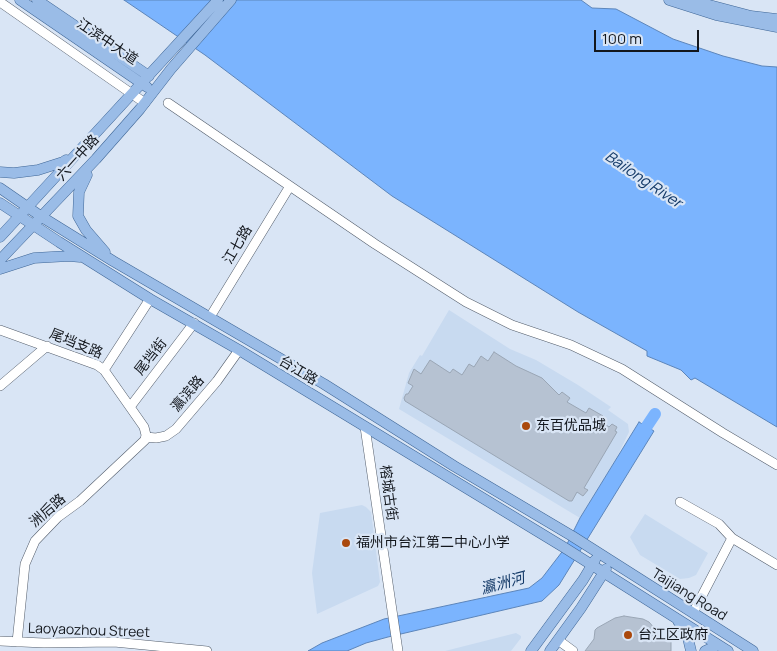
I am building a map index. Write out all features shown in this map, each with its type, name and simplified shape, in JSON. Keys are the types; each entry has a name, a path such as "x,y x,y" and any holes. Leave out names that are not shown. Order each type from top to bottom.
{"main road":[{"name":"江滨中大道","path":"20,0 146,80"},
{"name":"江滨中大道","path":"37,0 146,80 153,91"},
{"name":"六一中路","path":"0,237 218,0"},
{"name":"六一中路","path":"0,260 96,159 231,0"},
{"path":"669,0 716,15 748,23 777,27"},
{"path":"690,0 750,16 777,19"},
{"path":"0,172 14,174 46,169 63,162 82,146"},
{"path":"96,159 79,192 78,216 86,230 113,261"},
{"name":"台江路","path":"0,188 42,217 113,261 324,384 599,554"},
{"name":"台江路","path":"0,204 150,299 239,350 592,566"},
{"path":"0,269 34,258 49,256 69,256 90,262"},
{"path":"531,651 599,554 610,562 604,574 550,651"},
{"name":"Taijiang Road","path":"610,562 753,651"},
{"name":"Taijiang Road","path":"592,566 670,613 721,649"},
{"path":"670,613 681,624 687,634 691,651"},
{"path":"705,651 721,649"}],"street":[{"path":"0,2 129,98 145,103"},
{"path":"168,103 375,244 466,302 512,325 572,345 622,368 722,434 777,465"},
{"name":"江七路","path":"210,317 290,186"},
{"path":"104,370 150,299"},
{"name":"尾垱街","path":"130,407 194,323"},
{"name":"尾垱支路","path":"0,330 93,363 104,370 144,427 146,437"},
{"path":"0,386 47,346"},
{"name":"瀛滨路","path":"146,437 166,436 176,429 217,381 239,350"},
{"name":"榕城古街","path":"365,427 398,651"},
{"name":"洲后路","path":"17,642 25,564 28,553 35,541 58,517 80,501 146,437"},
{"path":"680,502 720,524 732,538 777,565"},
{"path":"693,613 732,538"},
{"path":"558,640 572,651"},
{"name":"Laoyaozhou Street","path":"0,641 114,642 207,651"}],"shaded area":[{"name":"东百优品城","path":"449,310 510,349 536,360 578,385 611,407 608,410 628,424 629,432 616,459 580,518 399,409 409,373 420,355 422,356"},
{"name":"福州市台江第二中心小学","path":"362,505 371,512 380,582 378,586 317,614 312,573 320,513"},
{"path":"645,514 708,553 696,575 680,579 640,555 630,537"},
{"path":"516,633 521,638 511,651 445,651"}],"water":[{"name":"Bailong River","path":"124,0 581,0 592,8 616,9 673,39 723,56 762,66 777,67 777,427 695,378 691,380 681,370 647,356 647,351 578,312 392,196 205,55"},
{"path":"639,422 654,431 559,585 542,601 388,637 347,651 308,651 322,643 384,619 529,588 542,578 565,548 580,518"}],"building":[{"name":"东百优品城","path":"494,352 516,366 542,378 559,395 562,392 570,398 567,402 586,413 589,408 603,416 600,421 609,427 612,424 617,427 615,431 617,432 584,488 588,490 583,496 577,492 572,501 569,501 405,401 406,394 408,394 413,386 408,383 414,369 421,374 430,360 450,373 453,369 462,375 469,364 474,367 481,356 488,361"},
{"name":"台江区政府","path":"624,616 643,619 649,622 663,638 671,640 671,651 585,651 594,639 597,628 615,618"}],"waterway":[{"name":"瀛洲河","path":"637,441 655,414"}],"place":[{"name":"东百优品城","path":"526,426"},
{"name":"福州市台江第二中心小学","path":"346,543"},
{"name":"台江区政府","path":"628,635"}]}
